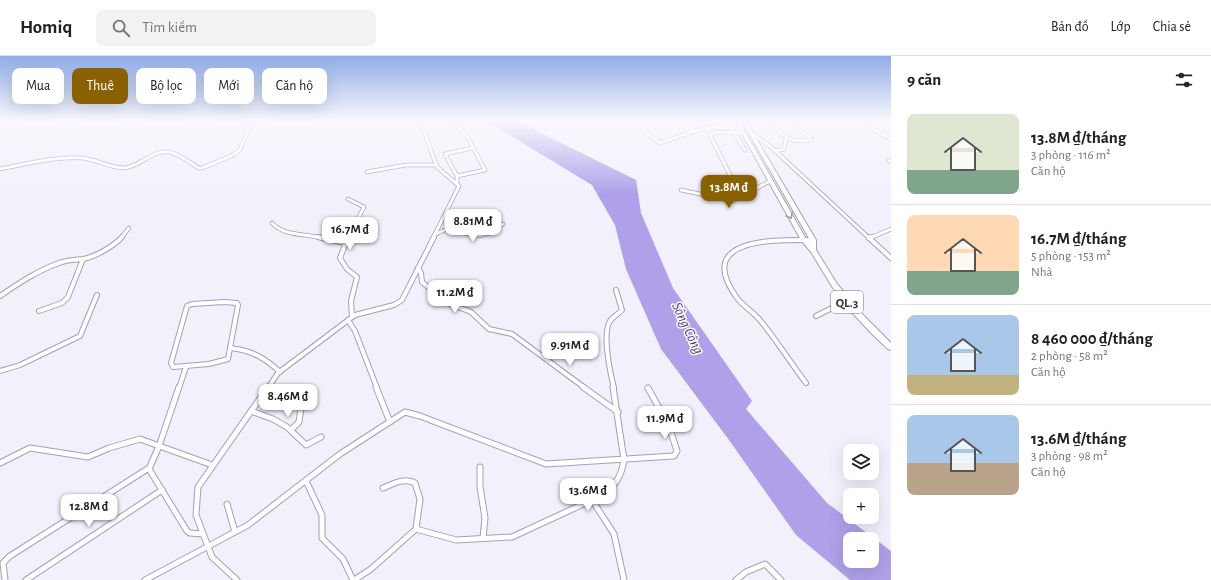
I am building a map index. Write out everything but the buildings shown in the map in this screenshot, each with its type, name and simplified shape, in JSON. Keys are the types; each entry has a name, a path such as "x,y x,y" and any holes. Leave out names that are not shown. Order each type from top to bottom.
{"highway":[{"name":"QL.3","path":"750,145 804,240 813,249 827,275 846,301 891,348"},
{"path":"758,145 813,240"},
{"name":"QL.3","path":"813,240 813,249"}],"street":[{"path":"0,169 62,158 101,160 120,168 126,168 142,164 157,153 165,151 176,154 199,168 202,168 231,156 240,150 242,145"},
{"path":"429,145 436,165 442,173 457,183"},
{"path":"715,145 733,181"},
{"path":"742,145 745,150"},
{"path":"768,145 891,258"},
{"path":"775,151 784,149 785,145"},
{"path":"237,580 212,556 196,515 198,487 212,465 280,372 350,318 394,305 402,300 459,186 457,183 457,176 445,154 472,148 485,171 457,176"},
{"path":"366,172 406,165 436,165"},
{"path":"682,190 733,201 770,181"},
{"path":"348,199 364,207 345,243 340,258 347,269 357,277 351,301 350,318 390,422"},
{"path":"272,223 275,228 284,233 312,235 330,241 345,243"},
{"path":"434,236 447,229 479,236 489,233 503,224"},
{"path":"0,296 28,277 58,263 68,260 83,259 115,246 129,228"},
{"path":"869,238 891,230"},
{"path":"806,383 753,312 738,299 727,279 724,270 726,258 742,247 756,242 813,240"},
{"path":"39,311 64,301 73,286 83,259"},
{"path":"418,268 421,274 422,282 447,303 472,312 489,329 512,334 618,412"},
{"path":"416,529 456,540 512,537 605,494 617,482 622,472 624,460 618,412 610,370 607,335 610,321 622,310 616,290"},
{"path":"0,370 20,365 80,336 85,330 86,323 97,295"},
{"path":"816,316 824,313 832,306 846,301"},
{"path":"224,302 237,303 238,306 230,348 228,360 225,361 186,367 171,366 189,305 224,302"},
{"path":"230,348 256,353 263,356 280,372"},
{"path":"5,580 3,563 10,556 149,468 159,446 186,367"},
{"path":"292,430 299,422 301,408 307,394 306,388"},
{"path":"147,579 235,532 260,516 340,454 405,412 420,416 546,464 670,457 676,454 676,446 670,428 648,388"},
{"path":"251,411 274,420 292,430 306,445 321,437"},
{"path":"0,463 30,448 88,457 109,448 140,439 212,465"},
{"path":"480,467 480,487 485,518 483,538"},
{"path":"149,468 187,531 190,533 203,534"},
{"path":"306,481 322,515 322,538 343,559 356,579 371,569 416,529 420,499 415,483 410,480 383,488"},
{"path":"26,580 162,490"},
{"path":"592,500 614,534 624,580"},
{"path":"227,504 235,532"},
{"path":"736,580 746,572 764,564 780,580"}],"water":[{"name":"Sông Công","path":"527,145 566,145 636,180 641,213 673,288 752,401 746,409 827,503 843,515 843,524 855,524 866,532 843,532 843,568 879,568 879,542 891,551 891,580 850,580 796,535 729,440 661,349 626,269 615,225 592,185"}]}
